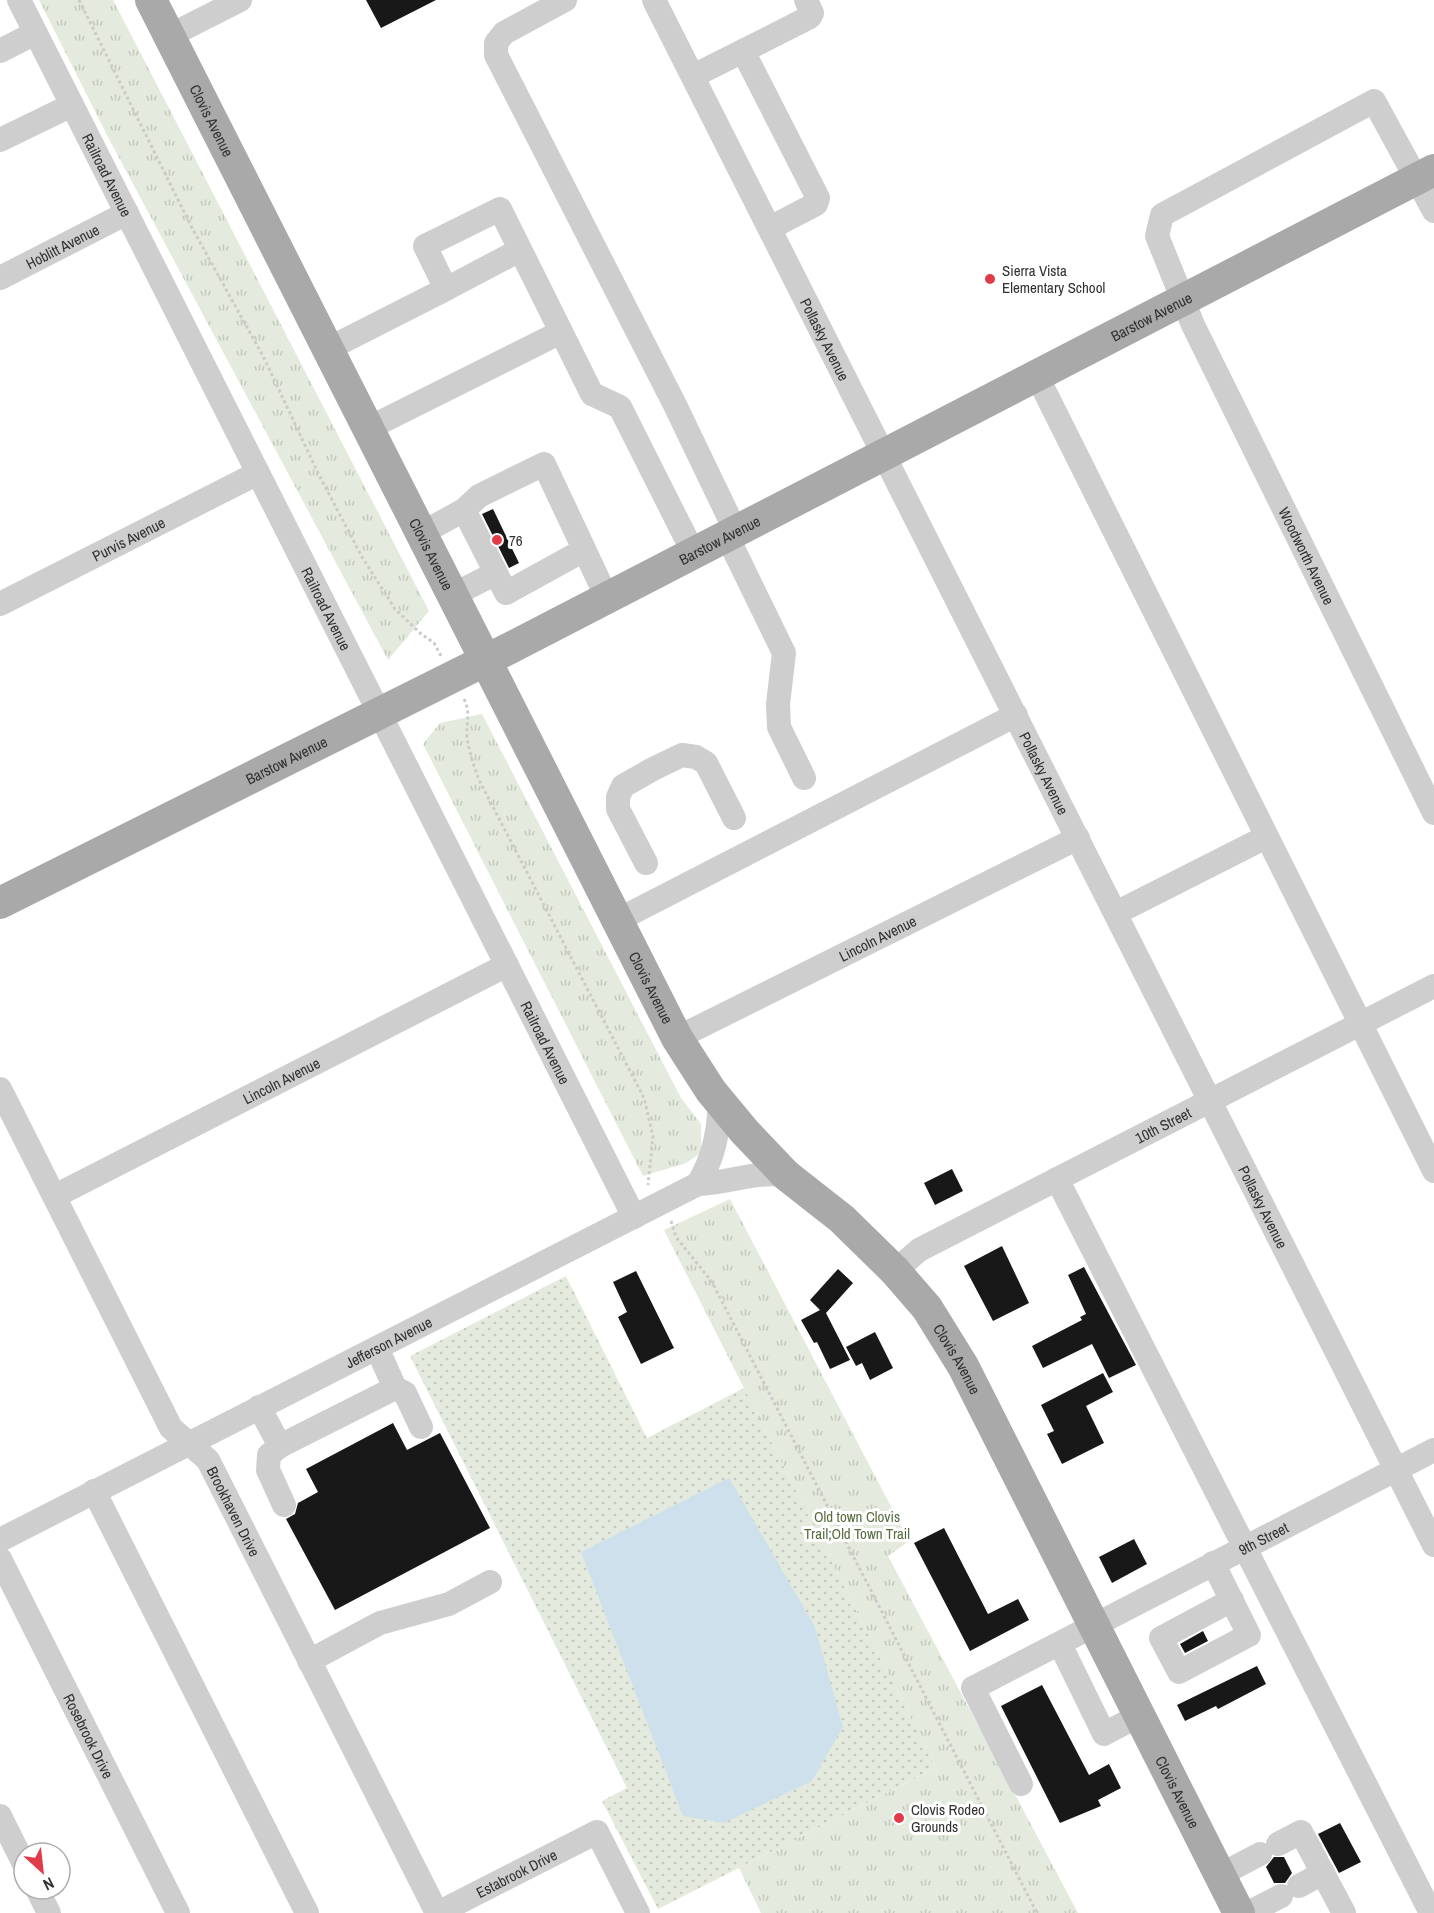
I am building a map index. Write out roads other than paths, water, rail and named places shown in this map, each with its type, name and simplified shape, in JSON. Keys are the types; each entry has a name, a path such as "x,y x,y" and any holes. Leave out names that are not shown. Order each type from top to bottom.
{"main road":[{"name":"Clovis Avenue","path":"151,0 677,1038 720,1103 786,1175 842,1219 895,1271 927,1308 963,1366 1092,1627 1239,1913"},
{"name":"Barstow Avenue","path":"0,903 487,660 1425,174"}],"street":[{"name":"Railroad Avenue","path":"19,0 634,1217"},
{"path":"169,36 240,0"},
{"path":"565,0 504,33 496,43 496,55 675,405 784,653 778,704 779,727 804,778"},
{"name":"Pollasky Avenue","path":"654,0 1211,1100 1394,1470 1434,1545"},
{"path":"693,76 810,17 812,13 806,0"},
{"path":"0,51 35,33"},
{"path":"743,51 818,198 816,204 770,228"},
{"name":"Woodworth Avenue","path":"1425,174 1374,100 1162,214 1157,236 1182,298 1434,813"},
{"path":"0,140 72,105"},
{"path":"1425,174 1434,211"},
{"path":"446,289 424,246 500,209 592,394 620,407 694,554"},
{"name":"Hoblitt Avenue","path":"0,278 127,213"},
{"path":"328,350 520,250"},
{"path":"369,428 561,332"},
{"path":"1036,374 1434,1171"},
{"path":"422,533 464,510 478,496 544,464 607,598"},
{"name":"Purvis Avenue","path":"0,604 258,472"},
{"path":"464,510 506,593 584,550"},
{"path":"453,595 496,573"},
{"path":"618,920 1016,715"},
{"path":"646,863 618,809 618,797 623,786 682,755 696,757 706,763 734,818"},
{"path":"1116,913 1266,837"},
{"name":"Lincoln Avenue","path":"677,1038 1078,838"},
{"name":"Lincoln Avenue","path":"55,1196 507,965"},
{"name":"10th Street","path":"895,1271 920,1249 1434,986"},
{"name":"Brookhaven Drive","path":"0,1089 171,1428 190,1442 208,1460 437,1913"},
{"path":"698,1184 713,1156 717,1141 720,1103"},
{"name":"Jefferson Avenue","path":"0,1540 698,1184 719,1184 756,1173 786,1175"},
{"path":"1057,1179 1245,1547 1424,1907"},
{"path":"377,1347 395,1388 405,1393 421,1427"},
{"path":"284,1505 267,1464 269,1455 280,1446 395,1388"},
{"path":"259,1407 280,1446"},
{"name":"9th Street","path":"1021,1784 974,1688 1434,1450"},
{"path":"94,1491 307,1913"},
{"name":"Rosebrook Drive","path":"0,1559 178,1913"},
{"path":"1214,1563 1232,1600"},
{"path":"309,1661 380,1623 449,1604 490,1582"},
{"path":"1060,1644 1104,1734 1138,1716"},
{"path":"1084,1692 1117,1676"},
{"path":"0,1816 12,1841"},
{"name":"Estabrook Drive","path":"437,1913 597,1832 638,1913"},
{"path":"1220,1875 1301,1832 1344,1913"},
{"path":"1248,1913 1323,1873"}],"water":[{"path":"729,1478 815,1627 843,1727 812,1781 724,1823 683,1816 581,1552"}],"place":[{"name":"Sierra Vista Elementary School","path":"990,279"},
{"name":"76","path":"497,540"},
{"name":"Clovis Rodeo Grounds","path":"899,1818"}],"park label":[{"name":"Old town Clovis Trail;Old Town Trail","path":"857,1524"}]}
